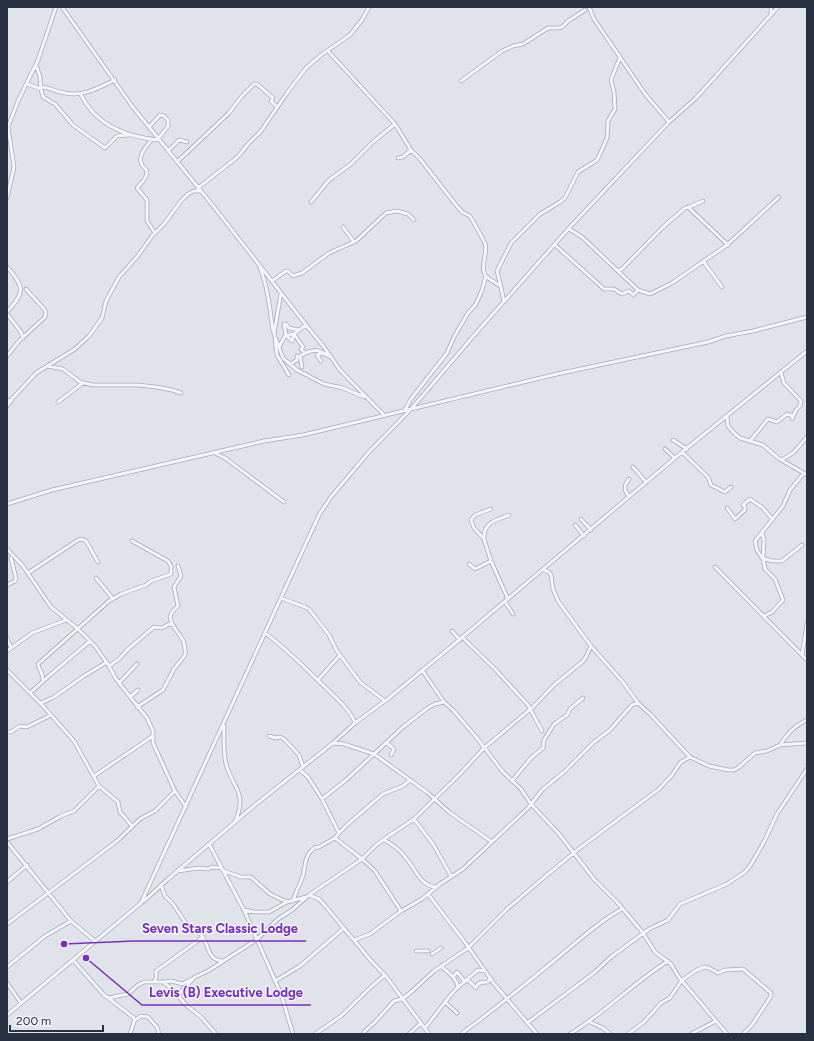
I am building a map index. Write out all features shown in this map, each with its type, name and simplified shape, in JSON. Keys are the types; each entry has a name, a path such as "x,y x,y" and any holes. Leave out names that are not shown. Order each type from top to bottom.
{"street":[{"path":"7,198 14,167 8,130 18,101 36,65 56,7"},
{"path":"62,7 158,139 272,281 340,370 383,414"},
{"path":"198,188 235,159 261,131 306,68 350,35 362,20 369,7"},
{"path":"589,7 594,19 645,94 669,122"},
{"path":"771,7 771,14"},
{"path":"141,903 323,508 370,452 412,408 569,229 669,122 696,98 778,7"},
{"path":"461,81 502,51 513,46 524,44 548,28 562,27 584,10"},
{"path":"328,51 395,124 411,150 420,159 456,206 462,212 471,217 485,243 484,270 486,276 476,304 468,313 454,337 447,353 411,399 405,410"},
{"path":"504,302 497,271 508,248 532,221 565,198 576,174 597,160 600,154 607,138 608,121 614,109 614,94 611,80 620,57"},
{"path":"36,65 40,77 40,88 43,97 56,105 74,125 105,148 117,136 129,135 158,139"},
{"path":"27,84 40,88 47,88 57,92 81,95 115,80"},
{"path":"177,162 229,113 242,96 254,84 257,84 273,98 271,101 277,107"},
{"path":"81,95 96,116 114,128 129,135"},
{"path":"149,127 160,115 167,120 168,126 158,139"},
{"path":"311,202 330,180 351,164 373,142 395,124"},
{"path":"152,139 140,158 146,170 146,176 137,188 147,200 147,221 155,233"},
{"path":"168,151 179,140 187,142"},
{"path":"398,158 411,150"},
{"path":"7,155 12,158"},
{"path":"7,406 34,375 75,349 89,336 102,318 106,301 114,284 164,224 181,201 188,194 194,191 201,191"},
{"path":"569,229 582,237 619,270 638,290 647,294 654,293 672,283 728,244 779,197"},
{"path":"619,270 622,269 663,227 685,208 703,201"},
{"path":"688,208 728,244"},
{"path":"272,281 286,271 293,276 300,274 329,253 354,242 386,213 397,211 408,214 414,220"},
{"path":"343,227 354,242"},
{"path":"555,245 604,289 614,289 622,294 629,291 633,295 638,290"},
{"path":"703,261 722,287"},
{"path":"257,262 263,274 270,307 277,355 289,375"},
{"path":"7,267 22,287 22,290 14,305 7,313 21,332 23,338"},
{"path":"486,276 501,287"},
{"path":"7,356 45,317 46,312 26,288"},
{"path":"281,293 274,334 289,375"},
{"path":"7,504 52,490 264,441 302,435 383,414 557,374 708,342 726,336 753,331 807,317"},
{"path":"294,334 292,341 286,335 284,324 286,324 289,328 299,330"},
{"path":"286,335 294,334 306,325"},
{"path":"294,334 303,347 301,349 305,353"},
{"path":"279,347 286,335"},
{"path":"302,367 300,356 313,350 320,350 331,357"},
{"path":"7,1015 260,801 461,639 584,536 629,496 807,351"},
{"path":"321,361 317,355 322,354 331,357"},
{"path":"290,364 297,360 297,356"},
{"path":"283,358 297,370 324,384 343,388 366,397"},
{"path":"47,366 64,370 71,377 83,383 93,385 138,385 156,387 172,390 181,394"},
{"path":"289,375 297,370"},
{"path":"750,441 768,419 777,422 788,414 793,417 800,406 801,401 784,383 780,373"},
{"path":"58,402 83,383"},
{"path":"7,400 9,401 12,399"},
{"path":"727,417 730,429 740,438 763,445 782,460 805,474 790,490 783,506 755,541 757,550 763,558 772,561 782,561 802,545"},
{"path":"782,460 794,452 807,437"},
{"path":"673,440 686,449"},
{"path":"665,449 675,458"},
{"path":"682,452 708,477 711,485 725,492 731,487"},
{"path":"215,453 225,458 284,502"},
{"path":"633,467 646,482"},
{"path":"629,478 624,486 624,490 629,496"},
{"path":"727,508 735,519 744,510 745,507 743,505 750,499 763,508 772,519"},
{"path":"491,509 475,515 471,520 474,528 484,539 491,561 513,614"},
{"path":"484,539 487,526 492,522 509,515"},
{"path":"581,519 591,530"},
{"path":"575,525 584,536"},
{"path":"762,532 764,540 763,558 766,569 775,579 783,600 772,612 764,616"},
{"path":"28,573 78,540 82,539 86,541 98,562"},
{"path":"43,680 42,672 38,664 78,629 86,620 109,601 121,594 146,584 151,580 171,574 171,566 168,561 132,541"},
{"path":"7,549 28,573 51,607 90,641 108,664 119,683 147,718 154,736 153,743 176,791 186,808"},
{"path":"7,556 17,560"},
{"path":"7,585 15,581 16,578 12,558"},
{"path":"469,564 474,569 491,561"},
{"path":"137,707 163,690 171,674 185,655 184,641 173,625 170,617 172,612 178,606 174,587 181,576 178,566"},
{"path":"715,567 807,660"},
{"path":"544,570 549,572 551,575 553,589 558,601 591,646 622,681 638,703 690,758 708,766 734,770 755,753 767,751 780,744 796,725 807,720"},
{"path":"96,578 114,599"},
{"path":"282,598 305,606 309,609 330,635 340,655 360,682 385,701"},
{"path":"7,651 32,633 66,620"},
{"path":"802,655 807,623"},
{"path":"41,703 54,697 84,676 119,659 127,650 154,628 162,628 169,624 173,625"},
{"path":"452,632 495,670 528,705 542,731"},
{"path":"265,633 318,680 343,705 352,716 355,723"},
{"path":"7,638 11,648"},
{"path":"30,693 43,680 90,641"},
{"path":"108,998 128,994 144,982 172,981 182,984 185,983 256,940 278,919 362,859 384,840 414,819 484,748 515,723 554,685 582,662 591,646"},
{"path":"318,680 340,655"},
{"path":"119,683 137,664"},
{"path":"7,670 41,703 74,742 99,786 116,799 120,805 120,812 132,826"},
{"path":"422,670 444,702 454,711 503,772 520,789 559,834 573,854 594,879 612,896 643,933 655,952 668,961 727,1034"},
{"path":"130,697 138,690"},
{"path":"512,781 543,748 544,740 554,724 567,715 570,709 583,698"},
{"path":"322,799 346,780 403,727 429,707 444,702"},
{"path":"354,940 370,934 462,869 532,804 542,790 565,771 594,742 610,730 632,705 638,703"},
{"path":"7,732 11,732 20,726 27,727 51,715"},
{"path":"224,724 226,762 236,785 240,799 240,810 235,823"},
{"path":"94,776 154,736"},
{"path":"269,736 284,739 299,755 303,767"},
{"path":"333,743 344,744 374,754 435,799 449,812 492,842"},
{"path":"387,743 394,749 391,755"},
{"path":"780,744 807,744"},
{"path":"363,1034 384,1014 394,1001 402,999 434,970 468,948 507,909 573,854 659,789 672,775 681,762 690,758"},
{"path":"527,1023 595,972 611,957 643,933 668,920 680,904 727,884 745,872 764,842 777,814 807,769"},
{"path":"300,770 307,775 322,799 339,833"},
{"path":"293,900 303,876 309,853 314,848 319,847 335,838 348,824 382,794 403,786 410,780"},
{"path":"95,941 71,921 7,840 38,829 61,816 74,811 99,786"},
{"path":"7,924 116,841 145,816 155,811 176,791"},
{"path":"414,819 433,844 451,876"},
{"path":"335,838 375,871 401,911"},
{"path":"384,840 394,846 406,858 418,876 426,884 436,887"},
{"path":"209,844 244,910 275,981 293,1034"},
{"path":"7,882 27,866"},
{"path":"176,872 199,868 208,869 212,867 241,877 251,877 270,894 287,902"},
{"path":"161,885 165,896 173,904 186,925 194,927 203,937 211,956 217,961 223,961"},
{"path":"428,894 506,1000 537,1034"},
{"path":"244,910 266,913 293,900 309,896 319,899 343,929 385,976 430,1034"},
{"path":"461,1034 506,1000 595,927 622,909"},
{"path":"7,967 45,936 71,921"},
{"path":"275,981 300,966 343,929"},
{"path":"154,982 156,978 156,970 203,937"},
{"path":"432,954 441,948"},
{"path":"416,951 428,951"},
{"path":"73,960 103,994 133,1017 134,1020"},
{"path":"570,1034 590,1022 668,961"},
{"path":"441,966 453,977 458,984 458,987"},
{"path":"628,1034 644,1022 661,1002 670,998 682,980 704,967 718,973 725,970 743,968 771,995 752,1025 743,1034"},
{"path":"425,1028 458,987 478,970 485,971"},
{"path":"453,977 457,972 476,988 478,984 482,982 488,982 490,978"},
{"path":"315,1034 341,1016 372,986 385,976"},
{"path":"177,996 195,977"},
{"path":"163,982 171,988 187,1006 203,1019 216,1034"},
{"path":"7,983 21,1003"},
{"path":"445,1002 457,1013"},
{"path":"130,1034 134,1020 141,1016 148,1017 157,1027 159,1034"},
{"path":"691,1034 716,1021"},
{"path":"590,1022 603,1028 610,1034"},
{"path":"409,1034 421,1024"}],"place":[{"name":"Seven Stars Classic Lodge","path":"64,944"},
{"name":"Levis (B) Executive Lodge","path":"86,958"}]}
